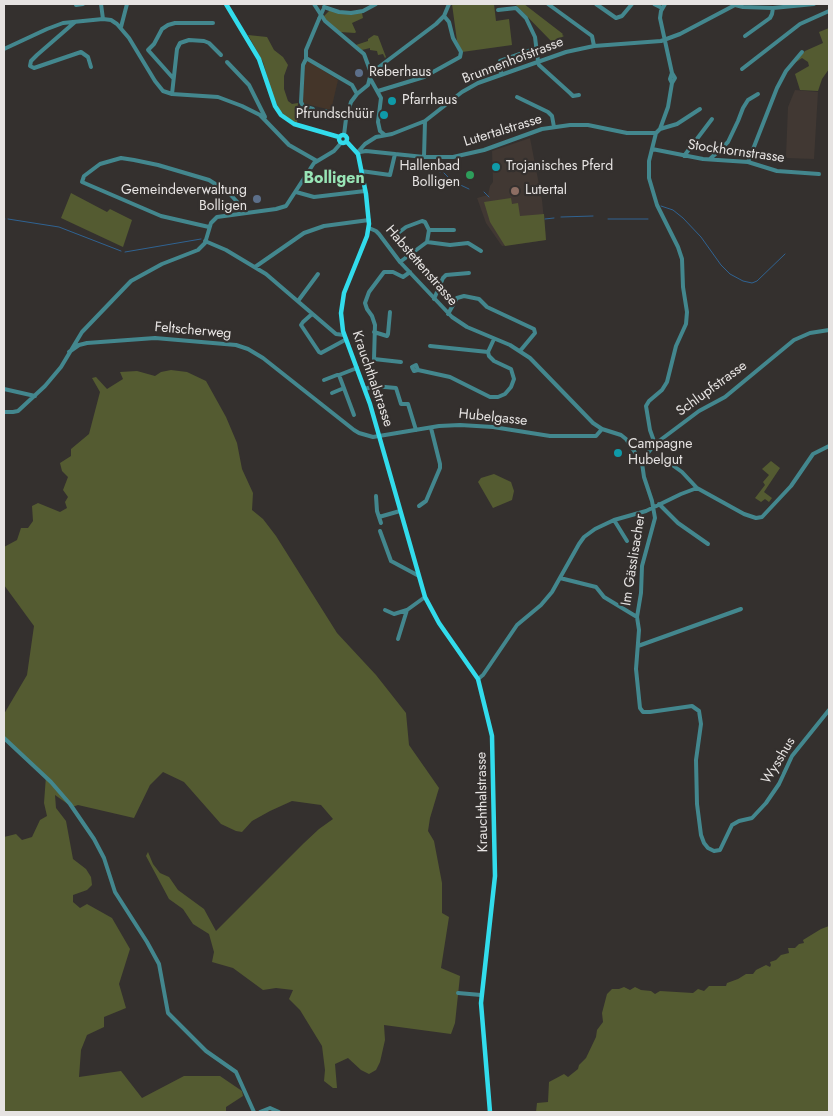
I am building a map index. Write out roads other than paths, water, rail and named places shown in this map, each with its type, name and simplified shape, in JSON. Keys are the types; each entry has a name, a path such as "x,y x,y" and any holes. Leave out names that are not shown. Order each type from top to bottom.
{"main road":[{"path":"226,4 259,59 275,106 281,115 294,124 348,138 344,142 357,153"},
{"name":"Krauchthalstrasse","path":"357,153 365,191 369,228 366,241 344,294 341,313 344,337 365,389 426,597 439,623 478,679 493,743 496,850 494,891 482,995 482,1020 490,1112"}],"street":[{"path":"76,5 83,4"},
{"path":"101,4 103,19"},
{"path":"121,27 127,4"},
{"path":"314,4 325,21 364,54 371,73 371,80 367,87 357,94 350,104 342,136"},
{"path":"313,109 301,104 303,65 306,58 306,50 324,7 339,12 351,13 363,11 376,4"},
{"path":"371,73 428,31 444,16 449,4"},
{"path":"548,4 592,36 594,46"},
{"path":"596,4 614,17 619,18 632,4"},
{"path":"654,4 663,6 660,18 672,73 670,78 672,83 668,107 660,129 656,133 648,166 649,182 682,259 683,287 687,312 686,324 676,346 667,382 662,390 646,406 650,430 655,444"},
{"path":"735,4 743,7 773,8 814,4"},
{"name":"Brunnenhofstrasse","path":"357,153 365,144 376,138 425,121 466,89 502,74 566,52 594,46 642,44 665,40 735,4"},
{"path":"498,10 516,8 528,21 535,37 539,65 573,96 579,95"},
{"path":"745,36 770,18 773,8"},
{"path":"742,69 800,24 829,11"},
{"path":"367,87 377,90 424,77 459,58 461,52 453,38 448,20 444,16"},
{"path":"4,50 47,29 76,21 111,20 121,27 163,91 172,94 222,98 257,113 289,145 317,160"},
{"path":"76,21 37,55 30,62 30,66 34,68 82,52 88,57 91,67"},
{"path":"174,78 148,50 154,44 162,29 175,23 213,23"},
{"path":"172,94 177,49 182,41 204,41 221,55"},
{"path":"502,74 500,61 537,48"},
{"path":"748,162 777,88 786,70 802,52"},
{"path":"306,58 352,84 357,94"},
{"path":"227,62 249,85 267,121"},
{"path":"371,80 381,99 376,138"},
{"path":"710,160 728,142 742,108 748,100 758,94"},
{"path":"518,97 548,112 551,115 554,127"},
{"path":"660,129 677,124 700,109"},
{"path":"325,111 346,119"},
{"path":"684,156 712,119"},
{"path":"424,157 425,121"},
{"path":"378,122 380,131 385,135"},
{"name":"Lutertalstrasse","path":"357,153 366,151 445,158 469,154 533,132 580,124 622,133 656,133"},
{"path":"4,412 17,411 35,396 56,374 82,332 129,282 162,264 197,251 205,241 212,221 219,216 282,208 289,204 317,160 334,151 344,142"},
{"name":"Stockhornstrasse","path":"652,149 710,160 748,162 774,170 819,174"},
{"path":"361,171 390,175 396,154"},
{"path":"209,227 161,216 82,182 84,176 100,164 121,158 158,165 209,180 228,192 241,206 244,213"},
{"path":"296,192 314,197 365,191"},
{"path":"255,267 304,233 324,226 369,220"},
{"path":"393,237 406,227 422,221 425,222 429,230 427,242"},
{"name":"Habstettenstrasse","path":"369,228 380,234 400,262 448,314 463,326 520,351 536,364 590,421 602,429 624,437 642,463"},
{"path":"429,230 454,230"},
{"path":"205,241 220,247 266,274 336,334 344,337"},
{"path":"400,262 427,242 450,245 468,243 481,251"},
{"path":"400,362 374,360 374,325 372,316 366,310 365,303 369,292 384,272 393,272 403,277 410,272"},
{"path":"298,301 318,274"},
{"path":"434,299 446,274 469,274"},
{"path":"448,314 457,298 464,296 479,299 487,306 534,329 535,333 520,351"},
{"path":"374,332 387,336 390,312"},
{"path":"312,314 301,325 319,352 322,353 344,337"},
{"name":"Schlupfstrasse","path":"642,463 646,454 655,444 700,411 725,397 800,337 810,333 829,330"},
{"name":"Feltscherweg","path":"69,352 81,344 89,342 155,338 240,346 263,358 354,430 365,435 379,436"},
{"path":"418,370 450,377 490,397 498,397 505,394 511,387 514,379 510,369 494,361 489,356 488,352 494,339"},
{"path":"430,346 488,352"},
{"path":"324,380 357,368"},
{"path":"338,376 354,415"},
{"path":"365,389 374,386 396,388 401,404 408,404 416,430"},
{"path":"332,393 344,388"},
{"path":"4,389 35,396"},
{"name":"Hubelgasse","path":"379,436 431,428 470,425 550,436 596,436 602,429"},
{"path":"419,506 426,501 440,468 431,428"},
{"path":"653,508 642,463 664,459 682,472 696,488 744,514 761,518 791,486 814,454 829,446"},
{"path":"478,679 483,675 517,625 546,600 584,537 614,520 646,512 659,504 696,488"},
{"path":"376,496 380,523"},
{"path":"659,504 678,523 708,544"},
{"name":"Im Gässlisacher","path":"642,711 636,669 639,628 637,617 641,593 641,570 654,523 653,508"},
{"path":"379,517 400,510"},
{"path":"614,520 627,540"},
{"path":"380,531 391,560 419,576"},
{"path":"565,570 569,579"},
{"path":"560,578 596,586 604,597 637,617"},
{"path":"385,610 396,614 407,610 426,597"},
{"path":"638,646 741,609"},
{"path":"398,639 407,610"},
{"name":"Wysshus","path":"642,711 663,711 690,706 696,707 699,711 701,724 696,756 696,789 700,830 706,846 712,850 720,850 731,826 753,817 769,799 779,784 792,756 829,710"},
{"path":"4,738 51,782 71,806 94,840 104,858 115,892 159,964 168,1013 206,1051 236,1072 254,1111 272,1108 279,1112"},
{"path":"458,993 482,995"}],"waterway":[{"path":"401,162 430,167 440,172"},
{"path":"444,173 452,181 469,189"},
{"path":"484,192 489,197"},
{"path":"661,206 673,210 683,218 701,237 721,265 730,274 743,281 752,283 757,281 785,254"},
{"path":"561,217 593,216"},
{"path":"545,219 554,218"},
{"path":"8,219 59,227 121,251"},
{"path":"608,219 648,219"},
{"path":"125,252 201,239"}],"place":[{"name":"Reberhaus","path":"359,73"},
{"name":"Pfarrhaus","path":"392,101"},
{"name":"Pfrundschüür","path":"384,115"},
{"name":"Trojanisches Pferd","path":"496,167"},
{"name":"Hallenbad Bolligen","path":"470,175"},
{"name":"Lutertal","path":"515,191"},
{"name":"Gemeindeverwaltung Bolligen","path":"257,199"},
{"name":"Campagne Hubelgut","path":"618,453"}],"district":[{"name":"Bolligen","path":"334,179"}]}
